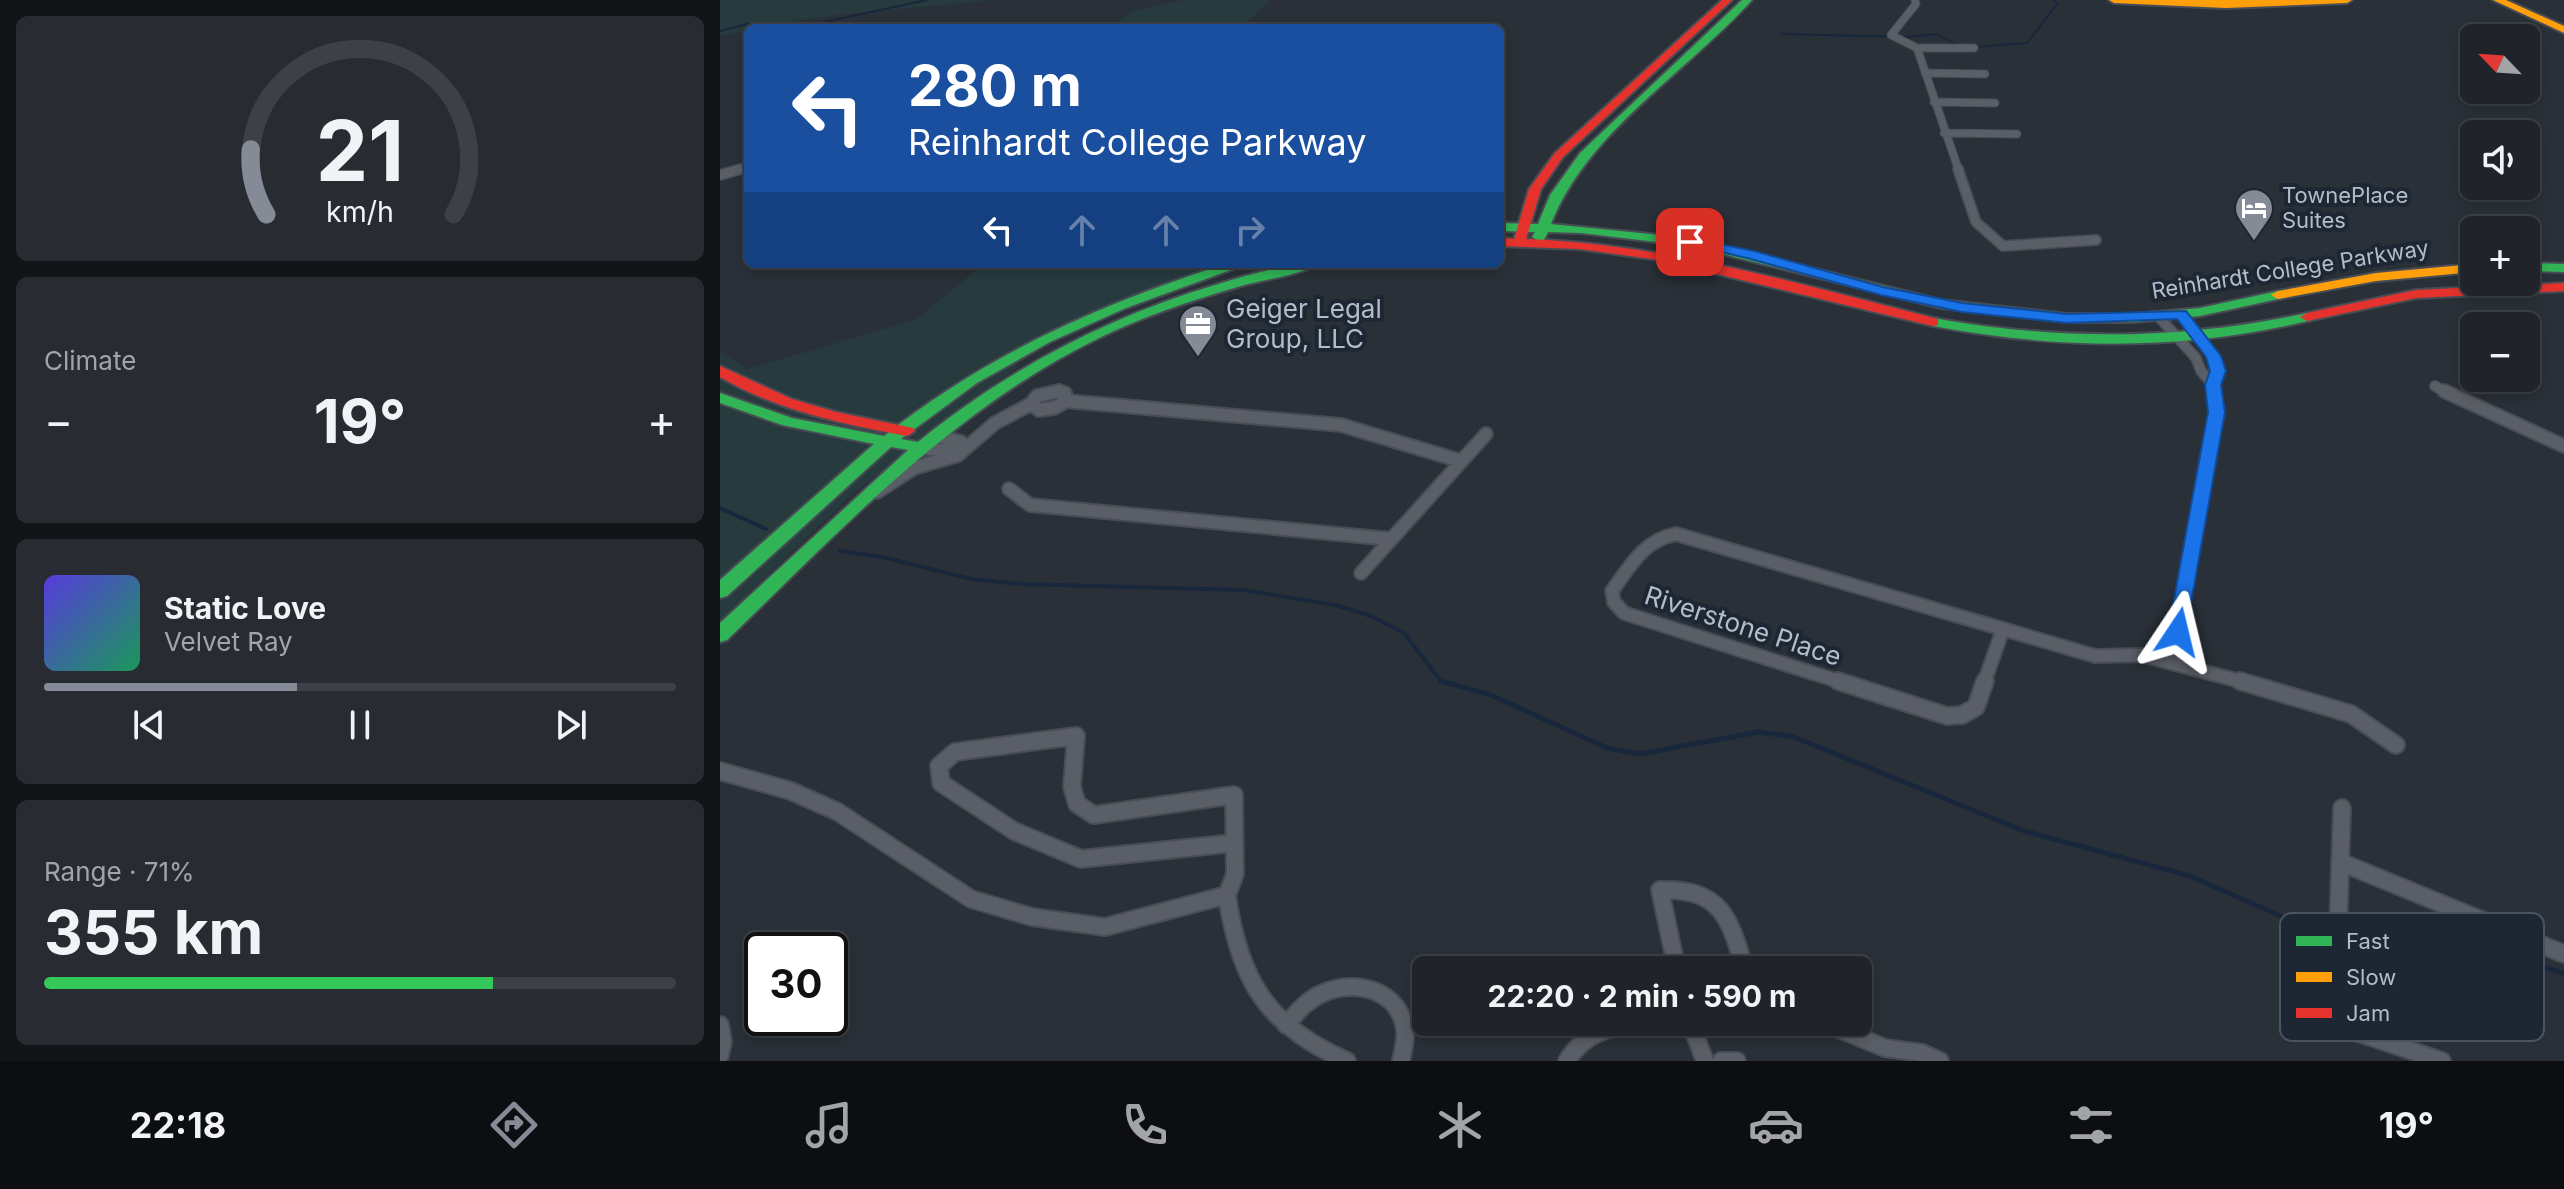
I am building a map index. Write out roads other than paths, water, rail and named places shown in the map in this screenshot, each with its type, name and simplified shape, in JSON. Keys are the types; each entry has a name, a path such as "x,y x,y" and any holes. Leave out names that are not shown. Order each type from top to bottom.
{"street":[{"path":"1504,223 1517,215 1533,196 1550,166 1568,144 1727,0"},
{"path":"1524,237 1552,204 1584,155 1747,0"},
{"path":"2114,0 2203,5 2347,0"},
{"path":"2498,0 2564,30"},
{"path":"2518,0 2564,20"},
{"path":"1918,1 1891,35 1917,48 1974,48"},
{"path":"1917,48 1976,222 2003,246 2096,240"},
{"path":"1925,73 1985,74"},
{"path":"1934,102 1995,103"},
{"path":"1944,133 2017,134"},
{"path":"720,168 744,165"},
{"path":"720,175 744,166"},
{"path":"1524,237 1533,196"},
{"path":"1552,204 1568,221 1603,231"},
{"name":"Reinhardt College Parkway","path":"1504,227 1524,237 1684,260 1894,315 1967,330 2075,340 2200,337 2277,324 2393,298 2457,289 2564,287"},
{"name":"Reinhardt College Parkway","path":"1524,237 1603,231 1719,247 1881,291 1962,308 2067,318 2181,314 2236,306 2373,275 2460,269"},
{"path":"2540,267 2564,268"},
{"path":"828,422 901,415 1067,328 1125,302 1228,268"},
{"path":"720,635 930,442 1022,374 1109,329 1230,284 1294,268"},
{"path":"2172,661 2216,412 2213,385 2218,371 2213,356 2181,314"},
{"path":"2158,316 2213,385"},
{"path":"720,591 894,436 992,368"},
{"path":"720,371 764,395 828,422 851,444 855,453 819,501"},
{"path":"2435,386 2467,404 2564,446"},
{"path":"866,498 914,468 949,460 1008,414 1031,404 1037,396 1052,391 1065,393 1066,401"},
{"path":"720,398 759,413 828,422 930,442 961,442 966,448"},
{"path":"1031,404 1033,408 1046,410 1066,401 1341,425 1461,461"},
{"path":"1361,573 1486,434"},
{"path":"930,442 949,451 966,448"},
{"path":"1009,489 1030,505 1391,539"},
{"name":"Riverstone Place","path":"2003,629 1976,707 1962,715 1947,716 1624,613 1614,602 1612,591 1647,542 1660,535 1676,534 2003,629 2095,656 2141,655 2172,661 2351,714 2396,745"},
{"path":"1234,843 1081,859 1014,831 941,783 939,766 955,752 1076,736 1072,787 1077,804 1094,815 1234,795 1235,874 1227,895 1231,936 1243,969 1261,998 1286,1025 1312,1045 1347,1061"},
{"path":"720,771 791,791 838,812 971,899 1032,917 1105,927 1227,895"},
{"path":"2338,913 2342,808"},
{"path":"2340,862 2464,913"},
{"path":"1674,956 1660,890 1695,892 1715,902 1731,920 1741,956"},
{"path":"2544,946 2564,954"},
{"path":"1286,1025 1303,1003 1325,990 1349,985 1372,988 1391,1000 1403,1018 1406,1040 1401,1061"},
{"path":"720,1025 723,1042 720,1055"},
{"path":"1567,1061 1588,1036"},
{"path":"1695,1036 1705,1061"},
{"path":"1856,1036 1885,1048 1922,1053 1940,1061"},
{"path":"2383,1041 2442,1061"},
{"path":"1721,1061 1737,1061"}],"waterway":[{"path":"815,24 927,0"},
{"path":"1973,47 2027,43 2057,4 2054,0"},
{"path":"720,31 744,25"},
{"path":"1782,34 1908,37 1937,34 1956,45"},
{"path":"720,508 766,529"},
{"path":"840,551 882,557 971,579 1021,584 1243,590 1335,605 1371,616 1404,633 1441,681"},
{"path":"1441,681 1491,695 1607,748 1640,754 1758,732 1794,737 2024,831 2190,876 2280,916"},
{"path":"1441,681 1448,683"},
{"path":"2544,967 2564,974"}],"place":[{"name":"TownePlace Suites","path":"2254,242"},
{"name":"Geiger Legal Group, LLC","path":"1198,358"}]}
